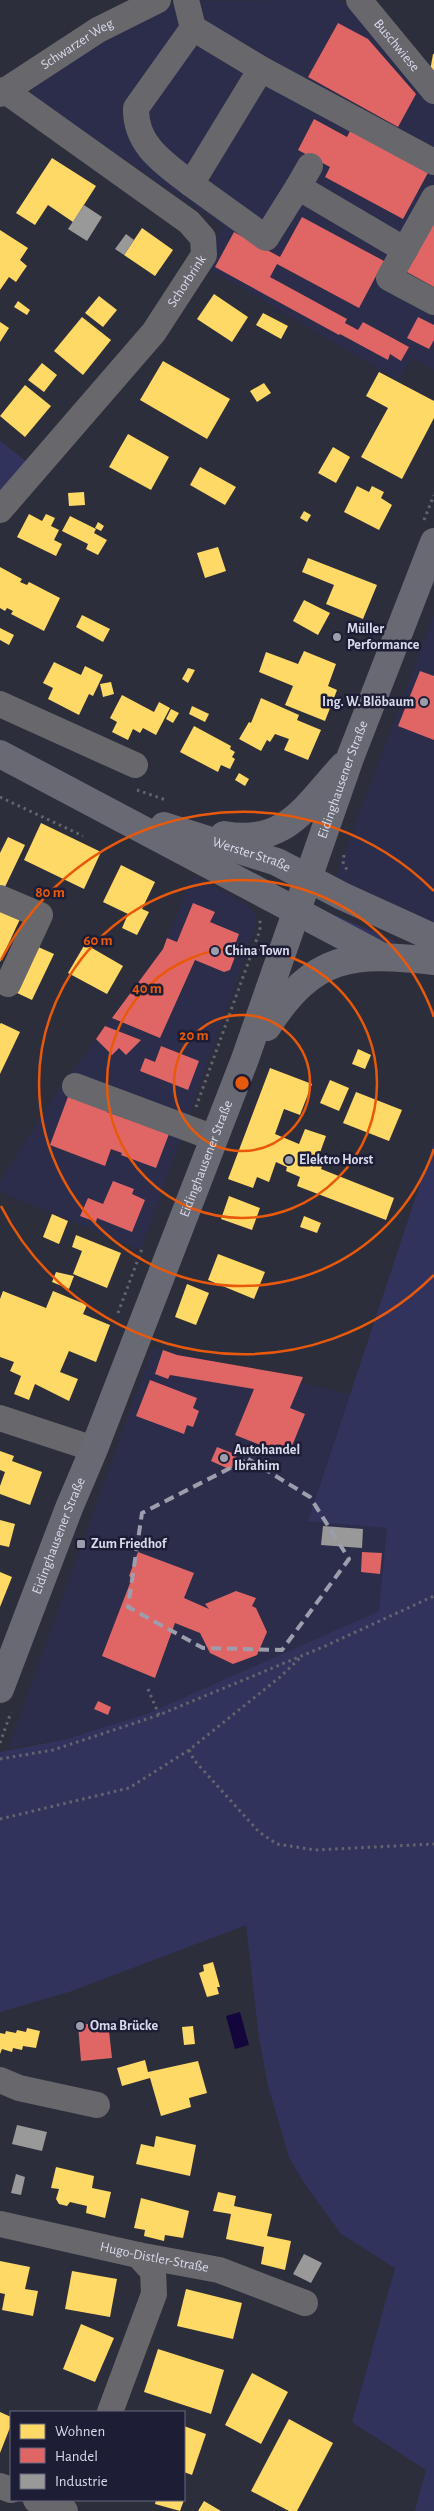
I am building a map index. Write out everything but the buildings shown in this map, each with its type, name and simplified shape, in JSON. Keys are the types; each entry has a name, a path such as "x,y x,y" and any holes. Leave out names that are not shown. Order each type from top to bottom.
{"main road":[{"name":"Eidinghausener Straße","path":"0,1689 245,1060 350,758 434,542"},
{"name":"Werster Straße","path":"0,754 381,956"},
{"path":"147,820 241,838 262,836 282,828 302,813 350,758"},
{"name":"Werster Straße","path":"63,786 147,820 277,862 394,921 434,938"},
{"path":"245,1060 282,1003 310,976 331,964 381,956 434,961"}],"street":[{"path":"186,0 193,28 261,69 434,162"},
{"name":"Buschwiese","path":"359,0 434,91"},
{"name":"Schwarzer Weg","path":"2,92 98,30 148,1"},
{"path":"193,28 136,108 135,123 141,137 160,160 266,238 304,176 405,250"},
{"path":"191,184 261,69"},
{"name":"Schorbrink","path":"0,510 154,332 204,255 203,238 189,222 2,92"},
{"path":"434,198 389,278 434,302"},
{"path":"0,704 135,765"},
{"path":"0,898 40,915 8,984"},
{"path":"74,1086 188,1130 214,1138"},
{"path":"0,1418 94,1449"},
{"path":"0,2080 18,2088 97,2105"},
{"path":"0,2099 42,2108"},
{"name":"Hugo-Distler-Straße","path":"0,2224 138,2255 219,2270 305,2303"},
{"path":"110,2411 154,2294 153,2271 138,2255"},
{"path":"39,2501 65,2511"}],"path":[{"path":"0,797 82,836"},
{"path":"188,1130 260,930 260,917"},
{"path":"0,1759 53,1750 160,1714 302,1656 434,1596"},
{"path":"0,1818 128,1788 189,1750 280,1678 302,1656"},
{"path":"148,1689 160,1714"},
{"path":"189,1750 194,1760 259,1832 277,1844 315,1850 434,1844"}],"highlighted area":[{"path":"248,1459 310,1497 349,1559 282,1650 203,1648 128,1607 142,1513"}],"shaded area":[{"path":"338,0 347,5 434,104 434,370 411,358 399,381 201,264 223,226 30,95 36,77 180,1"},
{"path":"0,441 27,462 0,493"},
{"path":"434,615 434,924 335,878"},
{"path":"194,876 243,902 255,913 257,924 141,1250 0,1192 0,1181 56,1093 162,949"},
{"path":"330,913 395,941 395,943 360,937 327,914"},
{"path":"434,1142 434,2511 415,2511 426,2470 352,2422 395,2268 341,2234 303,2181 289,2157 268,2086 259,2037 246,1925 72,1991 0,2012 0,1752 67,1739 149,1713 379,1611 387,1528 308,1521"},
{"path":"153,1347 350,1394 308,1520 387,1528 379,1611 149,1713 67,1739 8,1748"},
{"path":"240,2012 249,2045 235,2049 226,2016"}],"place":[{"name":"Müller Performance","path":"337,637"},
{"name":"Ing. W. Blöbaum","path":"424,702"},
{"name":"China Town","path":"215,951"},
{"name":"Elektro Horst","path":"289,1160"},
{"name":"Autohandel Ibrahim","path":"224,1458"},
{"name":"Zum Friedhof","path":"81,1544"},
{"name":"Oma Brücke","path":"80,2026"}]}
